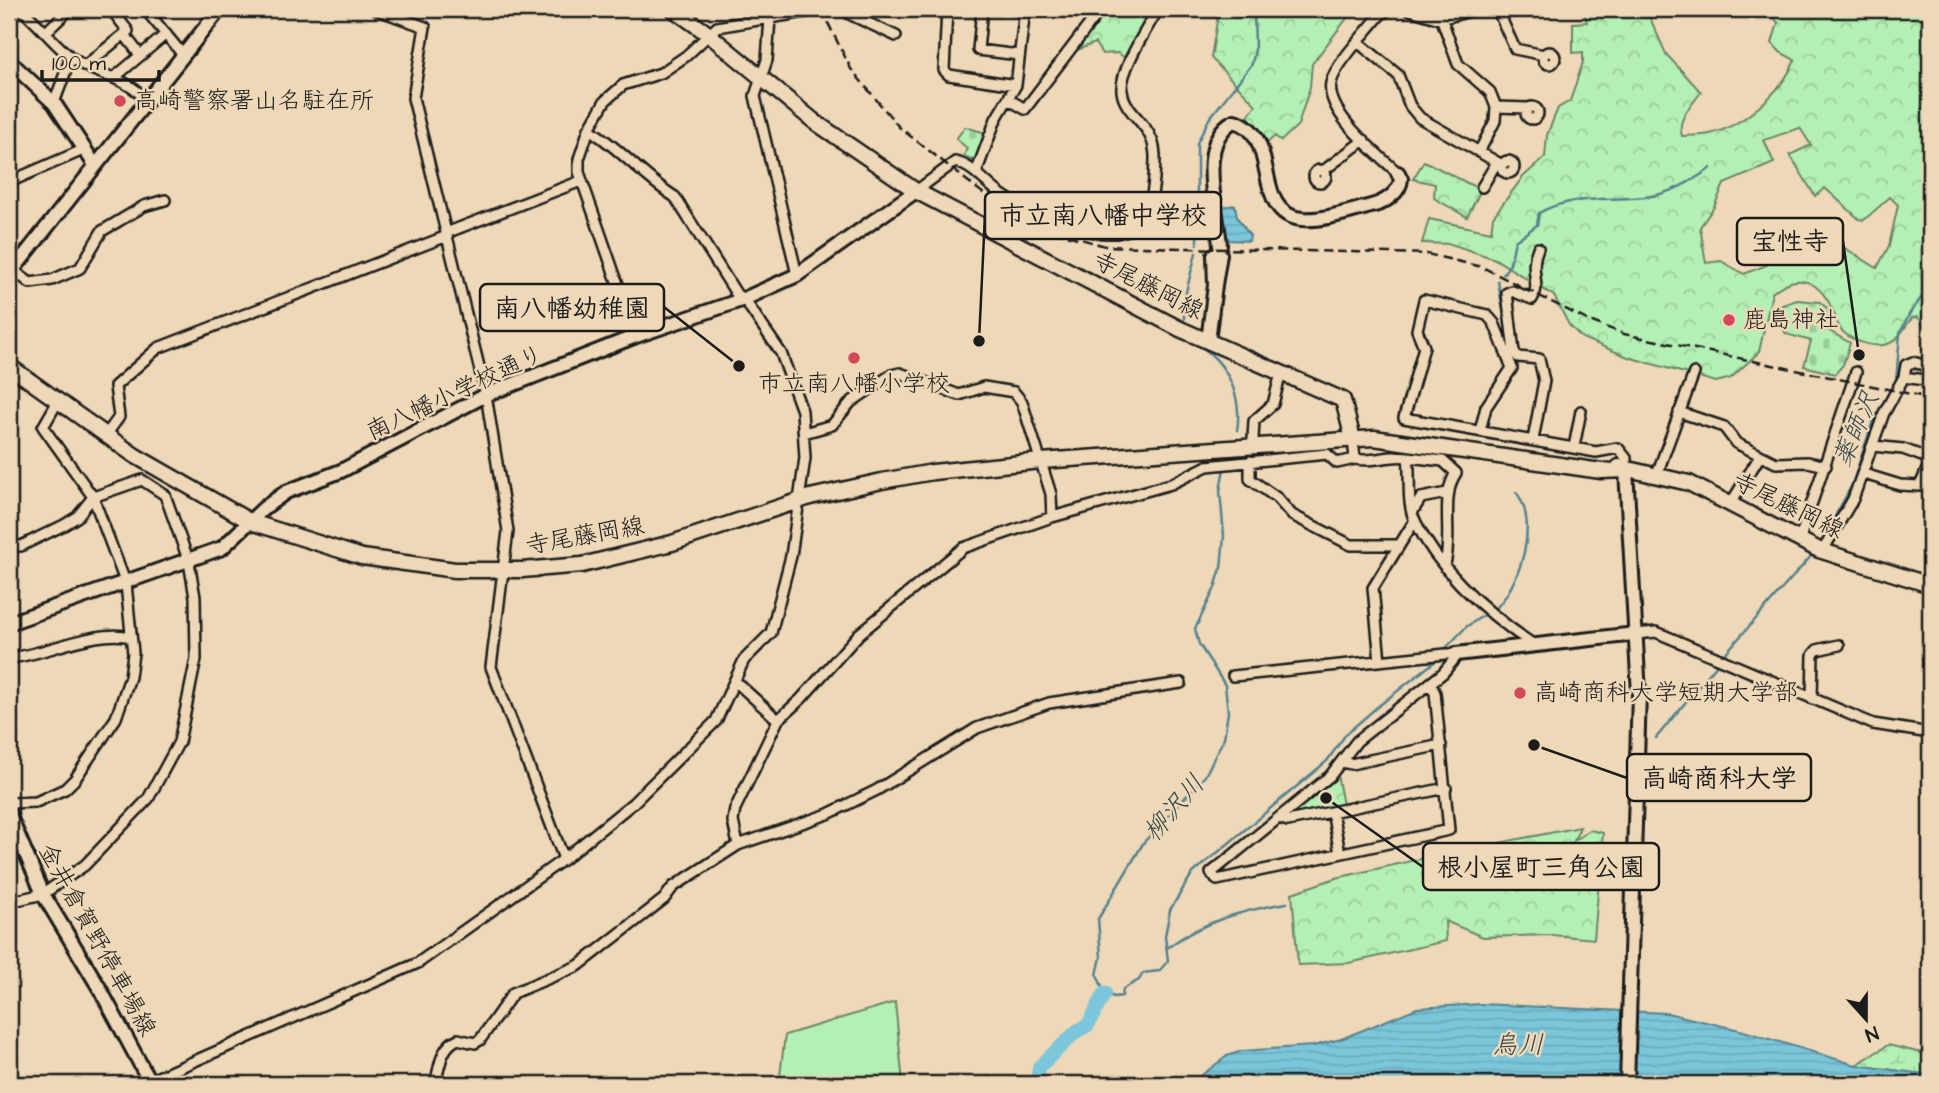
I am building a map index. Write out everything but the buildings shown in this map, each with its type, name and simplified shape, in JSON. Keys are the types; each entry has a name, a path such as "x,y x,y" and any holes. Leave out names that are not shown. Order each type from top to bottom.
{"main road":[{"name":"寺尾藤岡線","path":"673,9 707,33 815,122 916,191 1186,332 1343,400 1353,435"},
{"name":"寺尾藤岡線","path":"9,366 106,435 202,496 251,522 362,557 440,569 503,570 582,565 626,556 797,501 920,474 1353,435"},
{"name":"寺尾藤岡線","path":"1211,449 1253,439 1353,435 1601,471 1626,470 1657,474 1689,483 1822,552 1927,581"}],"street":[{"path":"21,9 47,31 71,57 130,83 147,100"},
{"path":"47,31 71,9"},
{"path":"86,65 124,34 127,28 111,9"},
{"path":"145,9 183,55"},
{"path":"165,200 144,206 102,231 80,268 68,275 30,283 11,272 220,9"},
{"path":"375,9 425,27 413,98 486,395 508,531 491,667 564,859"},
{"path":"847,9 849,14 896,36"},
{"path":"947,9 944,70 949,75 1016,85"},
{"path":"982,9 978,50 1019,55"},
{"path":"975,173 996,118 1016,85 1025,9"},
{"path":"1008,99 1025,109 1101,9"},
{"path":"916,191 955,162 968,166 1000,194 1040,217 1108,233 1137,226 1149,211 1152,201 1155,157 1151,136 1125,103 1122,91 1126,70 1158,9"},
{"path":"1208,341 1217,250 1212,157 1221,133 1234,121 1246,128 1260,148 1273,200 1283,210 1301,219 1382,202 1401,185 1398,173 1339,112 1331,94 1335,74 1388,9"},
{"path":"1407,9 1439,14 1478,9"},
{"path":"1497,9 1515,49 1544,55"},
{"path":"636,336 581,181 579,159 589,129 605,101 618,89 661,73 686,56 707,33 717,27 776,14 812,11"},
{"path":"776,14 768,60 755,96 797,275"},
{"path":"1439,14 1458,64 1490,92 1496,107 1495,121 1479,152"},
{"path":"124,34 140,55"},
{"path":"115,77 166,34"},
{"path":"1359,43 1396,73 1410,106 1420,118 1499,164 1482,187"},
{"path":"54,103 71,57"},
{"path":"9,61 54,103 95,165"},
{"path":"1496,107 1528,108"},
{"path":"150,1082 418,963 564,859 633,803 716,721 744,660 774,626 791,556 805,458 802,411 788,366 744,299 737,295 675,197 648,180 612,145 589,129"},
{"path":"1323,171 1364,140"},
{"path":"9,182 83,150"},
{"path":"106,435 119,417 115,386 153,350 581,181"},
{"name":"南八幡小学校通り","path":"9,623 189,562 222,548 264,508 286,492 341,471 486,395 636,336 744,299 797,275 916,191"},
{"path":"1480,431 1486,407 1512,368 1507,293 1512,291 1532,299 1536,286 1532,262 1538,248"},
{"path":"1534,440 1543,398 1539,359 1518,357 1511,353 1487,315 1423,300 1418,330 1424,347 1404,418 1603,453 1618,449 1626,458 1639,694 1626,1084"},
{"path":"1822,552 1853,499 1884,413 1904,377 1904,368 1909,363 1930,368"},
{"path":"1799,541 1856,372"},
{"path":"804,433 832,425 851,402 891,374 900,373 960,396 984,387 1014,392 1022,402 1041,461 1051,494 1052,517"},
{"path":"1253,439 1254,421 1273,404 1280,373"},
{"path":"1657,474 1694,373"},
{"path":"1904,377 1924,380 1930,377"},
{"path":"9,803 36,802 65,789 88,761 116,718 125,697 133,653 126,584 93,497 43,426 58,401"},
{"path":"1574,447 1581,411"},
{"path":"1679,412 1724,427 1736,443 1782,465 1808,462 1826,466"},
{"path":"1353,435 1355,459"},
{"path":"1864,474 1900,485 1920,486 1930,461 1903,449 1873,446"},
{"path":"738,845 733,821 735,809 778,720 801,699 859,634 922,584 952,555 974,542 1171,484 1208,466 1327,454 1342,464 1355,459 1408,457 1443,461 1455,473 1447,493 1449,536 1445,564"},
{"path":"1731,503 1760,456"},
{"path":"1408,457 1414,515 1445,564 1484,610 1534,645"},
{"path":"1250,461 1250,479 1278,498 1292,515 1351,545 1398,545"},
{"path":"9,546 21,546 64,525 77,517 93,497 142,480 164,495 189,562 197,616 196,659 183,729 172,759 157,786 133,817 74,875 43,894 9,902"},
{"path":"1380,661 1373,588 1421,498 1447,493"},
{"path":"1233,677 1656,632 1873,724 1930,733"},
{"path":"9,658 35,656 65,643 122,635 131,637"},
{"path":"1812,699 1813,655 1817,650 1839,645"},
{"path":"1430,683 1435,693 1450,830 1213,879 1211,873 1331,776 1357,741 1452,664 1456,654"},
{"path":"735,681 778,720"},
{"path":"435,1084 442,1057 449,1044 458,1039 475,1044 513,993 578,966 664,899 673,887 733,851 738,845 828,814 877,790 966,734 997,720 1070,699 1181,683"},
{"path":"1342,762 1351,764 1441,745"},
{"path":"1279,818 1287,821 1446,788"},
{"path":"1332,812 1340,853"},
{"name":"金井倉賀野停車場線","path":"9,814 43,894 100,989 150,1082"}],"green space":[{"path":"1107,9 1126,9 1146,19 1125,58 1118,53 1102,54 1095,43 1077,50"},
{"path":"1219,9 1354,9 1312,64 1310,87 1298,125 1281,141 1275,136 1267,143 1248,116 1256,105 1211,58"},
{"path":"1583,9 1646,9 1666,54 1701,92 1683,118 1682,136 1710,134 1735,124 1760,106 1781,84 1795,60 1780,52 1772,43 1778,23 1767,9 1930,9 1930,346 1928,332 1918,317 1912,318 1890,343 1876,345 1854,339 1840,329 1822,292 1807,282 1791,282 1772,293 1759,352 1731,378 1716,382 1628,357 1582,338 1569,325 1554,296 1495,259 1451,244 1422,243 1429,219 1491,232 1493,217 1523,177 1545,157 1547,135 1558,108 1570,101 1583,62 1583,52 1573,53 1573,23 1587,22","holes":["1800,128 1811,145 1790,155 1815,196 1825,188 1859,219 1864,220 1890,197 1898,205 1889,246 1877,268 1843,247 1819,253 1801,237 1784,243 1767,265 1744,274 1721,261 1706,263 1700,227 1714,207 1724,184 1774,163 1764,140"]},
{"path":"965,127 986,133 981,154 974,161 964,156 967,148 956,139"},
{"path":"1424,161 1481,190 1467,217 1434,198 1435,184 1413,179"},
{"path":"1797,300 1820,302 1829,310 1826,329 1850,343 1843,365 1835,374 1804,366 1811,341 1786,334 1776,314 1782,305"},
{"path":"1337,774 1343,805 1294,815 1292,813"},
{"path":"1580,827 1574,841 1590,830 1603,833 1594,939 1552,935 1483,937 1445,921 1446,941 1349,963 1298,965 1292,893 1336,878"},
{"path":"895,1002 903,1084 779,1084 785,1035"},
{"path":"1888,1045 1930,1055 1930,1075 1856,1065"}],"water":[{"path":"1235,205 1237,217 1250,236 1249,241 1227,240 1223,207"},
{"name":"烏川","path":"1481,1004 1667,1013 1740,1030 1856,1065 1930,1075 1930,1084 1190,1084 1227,1056 1242,1051 1313,1046 1341,1039 1417,1008"}],"waterway":[{"name":"柳沢川","path":"1197,244 1197,143 1209,119 1252,64 1255,50 1254,9"},
{"path":"1503,274 1510,264 1515,241 1537,225 1539,213 1580,200 1638,198 1668,192 1711,168"},
{"name":"柳沢川","path":"1184,325 1184,300 1196,253"},
{"path":"1498,281 1509,347"},
{"name":"薬師沢","path":"1820,544 1852,485 1873,421 1896,382 1900,333 1910,313 1930,286"},
{"name":"柳沢川","path":"1192,342 1214,357 1229,378 1237,404 1237,430"},
{"name":"柳沢川","path":"1224,468 1220,491 1224,536 1221,568 1215,588 1195,629 1199,644 1225,685 1228,712 1224,738 1205,776 1144,842 1098,919 1101,957 1097,975 1105,993 1114,997 1122,996 1123,989 1139,980 1143,973 1159,971 1168,961 1165,936 1170,910 1192,874 1327,761 1346,734 1438,659"},
{"path":"1494,610 1512,586 1524,553 1526,520 1523,505 1516,492"},
{"name":"薬師沢","path":"1723,656 1813,554"},
{"path":"1446,648 1466,627 1484,615"},
{"name":"薬師沢","path":"1656,738 1718,663"},
{"name":"薬師沢","path":"1167,948 1224,918 1287,903"},
{"name":"柳沢川","path":"1037,1084 1039,1067 1077,1031 1088,1025 1105,993"}],"railway":[{"path":"821,9 851,69 899,127 1003,209 1036,226 1105,246 1427,254 1482,267 1587,320 1624,334 1930,398"}],"place":[{"name":"高崎警察署山名駐在所","path":"120,101"},
{"name":"鹿島神社","path":"1729,320"},
{"name":"市立南八幡中学校","path":"979,341"},
{"name":"宝性寺","path":"1859,355"},
{"name":"市立南八幡小学校","path":"854,358"},
{"name":"南八幡幼稚園","path":"739,366"},
{"name":"高崎商科大学短期大学部","path":"1520,693"},
{"name":"高崎商科大学","path":"1534,745"},
{"name":"根小屋町三角公園","path":"1326,798"}]}
